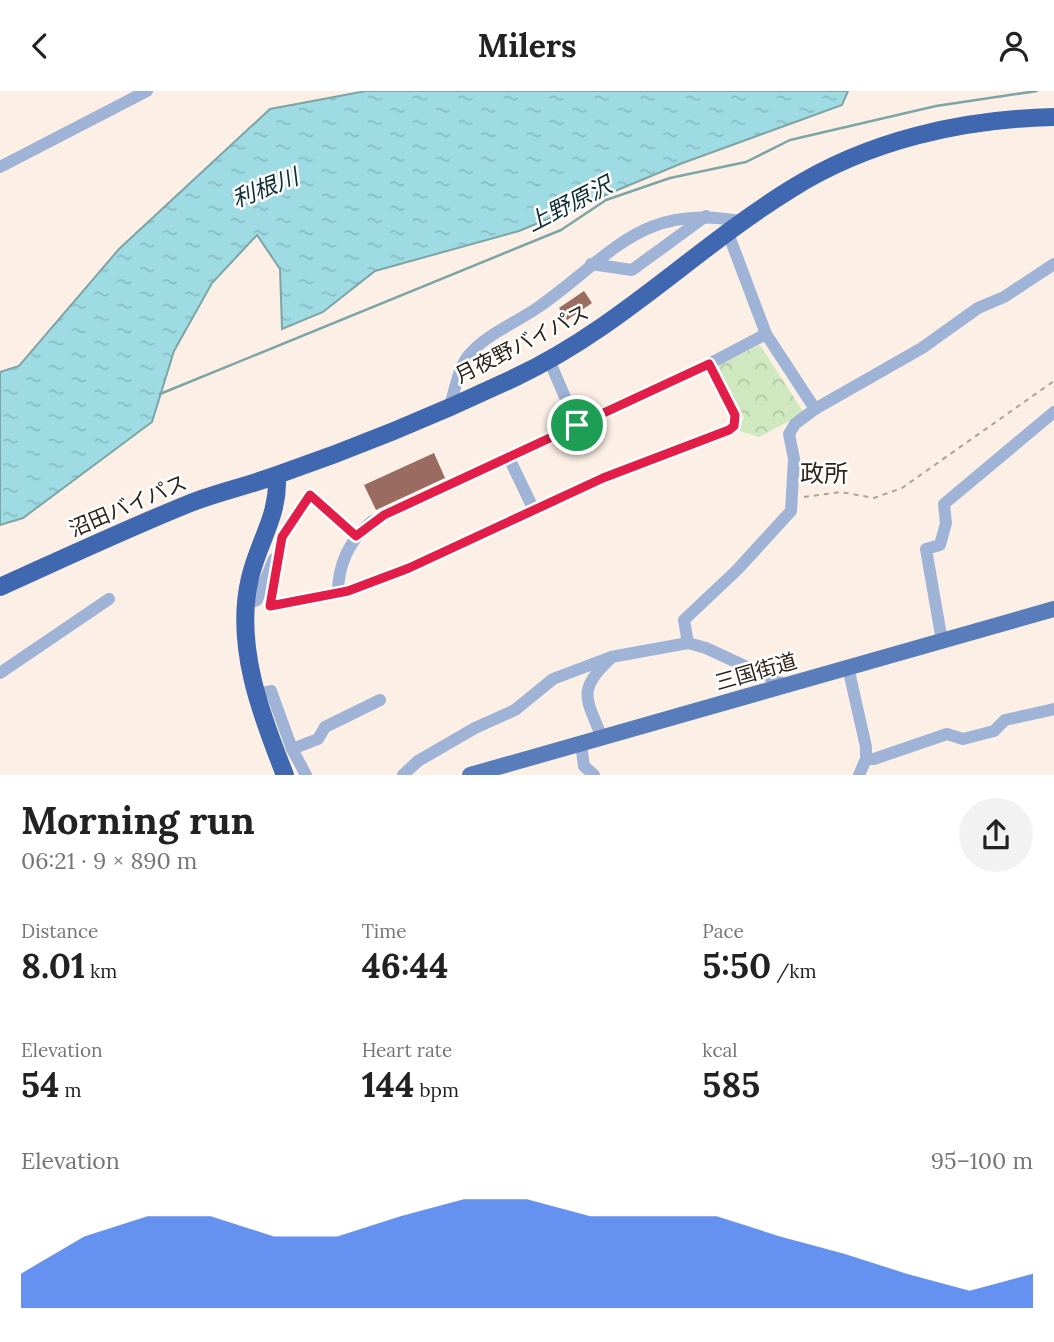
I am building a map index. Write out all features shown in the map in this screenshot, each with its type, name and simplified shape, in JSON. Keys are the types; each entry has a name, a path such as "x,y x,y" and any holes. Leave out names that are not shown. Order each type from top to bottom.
{"highway":[{"name":"月夜野バイパス","path":"277,476 450,406 549,360 613,321 728,233 821,172 892,143 962,125 1054,117"},
{"name":"沼田バイパス","path":"0,587 189,503 277,476"},
{"path":"277,476 278,500 253,566 246,604 248,655 257,694 285,775"}],"main road":[{"name":"三国街道","path":"470,775 1054,609"}],"street":[{"path":"0,167 147,91"},
{"path":"450,406 464,362 472,351 542,304 622,241 657,224 692,215 744,222"},
{"path":"591,264 632,270 706,216"},
{"path":"728,233 766,334 815,409"},
{"path":"688,643 684,620 791,511 794,459 789,434 795,425 815,409 949,332 978,308 1004,297 1054,264"},
{"path":"338,593 338,578 344,558 356,536 384,515 709,364 766,334"},
{"path":"549,360 577,425"},
{"path":"280,548 270,606 338,593 409,568 603,478 732,429 735,415 709,364"},
{"path":"942,641 926,549 940,545 946,523 944,504 1054,412"},
{"path":"508,456 534,510"},
{"path":"246,604 257,600 287,528 310,495 356,536"},
{"path":"0,673 109,600"},
{"path":"403,775 418,761 475,728 515,710 553,679 611,657 688,643 706,647 786,685"},
{"path":"602,738 586,696 590,678 611,657"},
{"path":"848,667 866,759 859,775"},
{"path":"257,694 271,691 292,749 306,775"},
{"path":"292,749 318,739 325,727 380,700"},
{"path":"866,759 947,734 963,739 994,731 1004,720 1054,709"},
{"path":"581,744 584,766 594,775"}],"path":[{"path":"793,499 841,492 874,498 902,488 1054,381"}],"green space":[{"path":"760,345 804,413 759,437 739,431 744,417 718,371 719,365"}],"water":[{"name":"利根川","path":"366,91 848,91 842,105 680,164 519,231 375,271 323,312 282,329 280,269 257,235 212,283 174,351 152,422 23,518 0,525 0,372 19,366 119,249 270,109"}],"building":[{"path":"584,291 592,303 567,320 559,308"},
{"path":"434,453 445,478 376,510 364,485"}],"waterway":[{"name":"上野原沢","path":"160,394 561,230 606,200 670,178 746,162 790,140 936,106 1037,91"}],"district":[{"name":"政所","path":"824,474"}],"route":[{"path":"709,364 735,415 732,429 603,478 409,568 348,591 270,606 282,537 310,495 356,536 371,522 384,515 577,425 709,364"}]}
